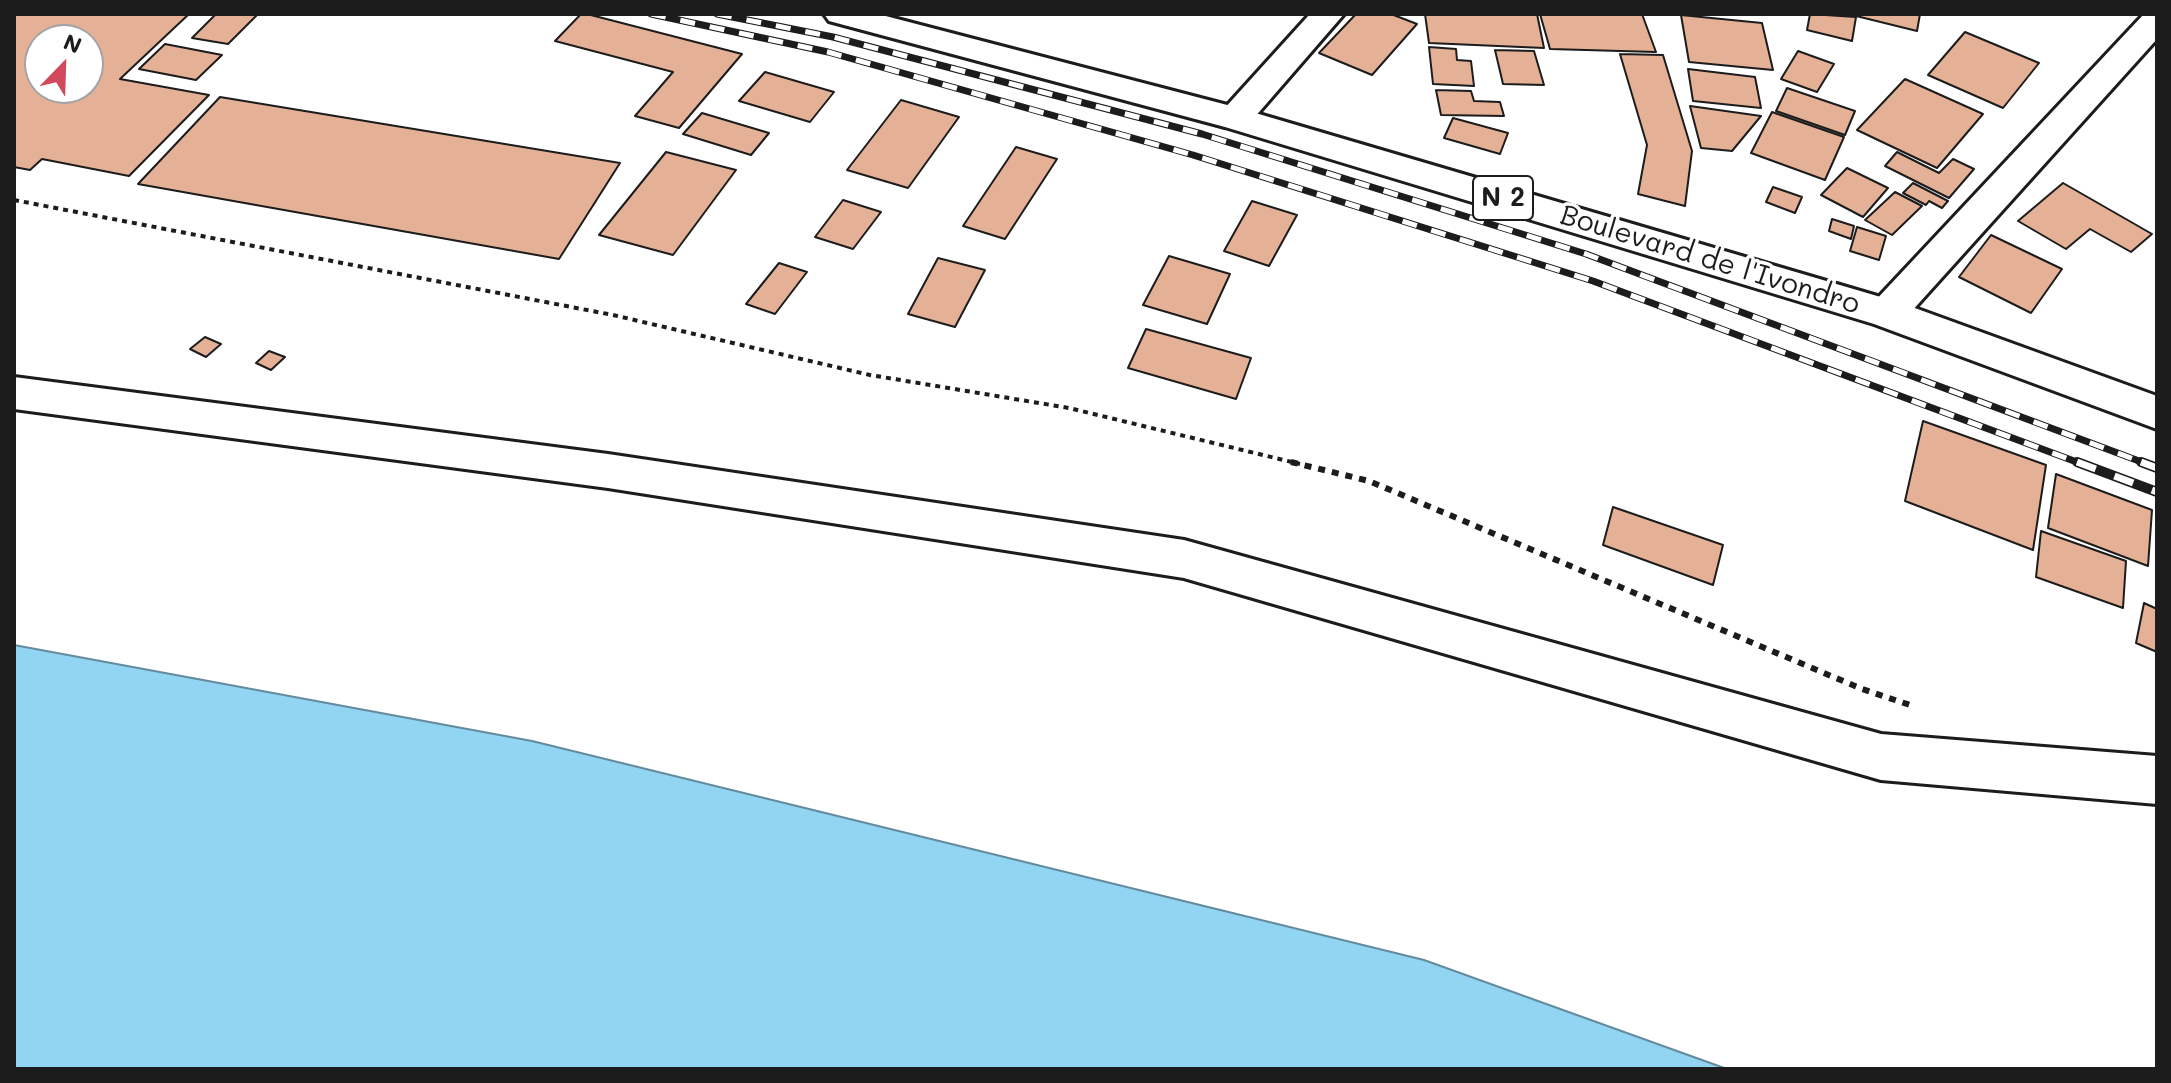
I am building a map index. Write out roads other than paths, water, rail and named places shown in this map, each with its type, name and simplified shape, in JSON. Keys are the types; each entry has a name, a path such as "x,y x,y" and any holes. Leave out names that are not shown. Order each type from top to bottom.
{"main road":[{"name":"Boulevard de l'Ivondro","path":"840,14 892,19 1887,313 2157,413"},
{"path":"1235,118 1328,14"},
{"path":"1887,313 2157,19"},
{"path":"14,393 608,471 1184,559 1881,757 2157,780"}],"water":[{"path":"14,645 532,741 1424,960 1727,1069 14,1069"}],"railway":[{"path":"651,14 828,52 1193,155 1593,281 2082,464"},
{"path":"717,14 833,37 1202,134 1586,254 2147,464"},
{"path":"2077,462 2157,492"},
{"path":"2141,462 2157,468"}]}
